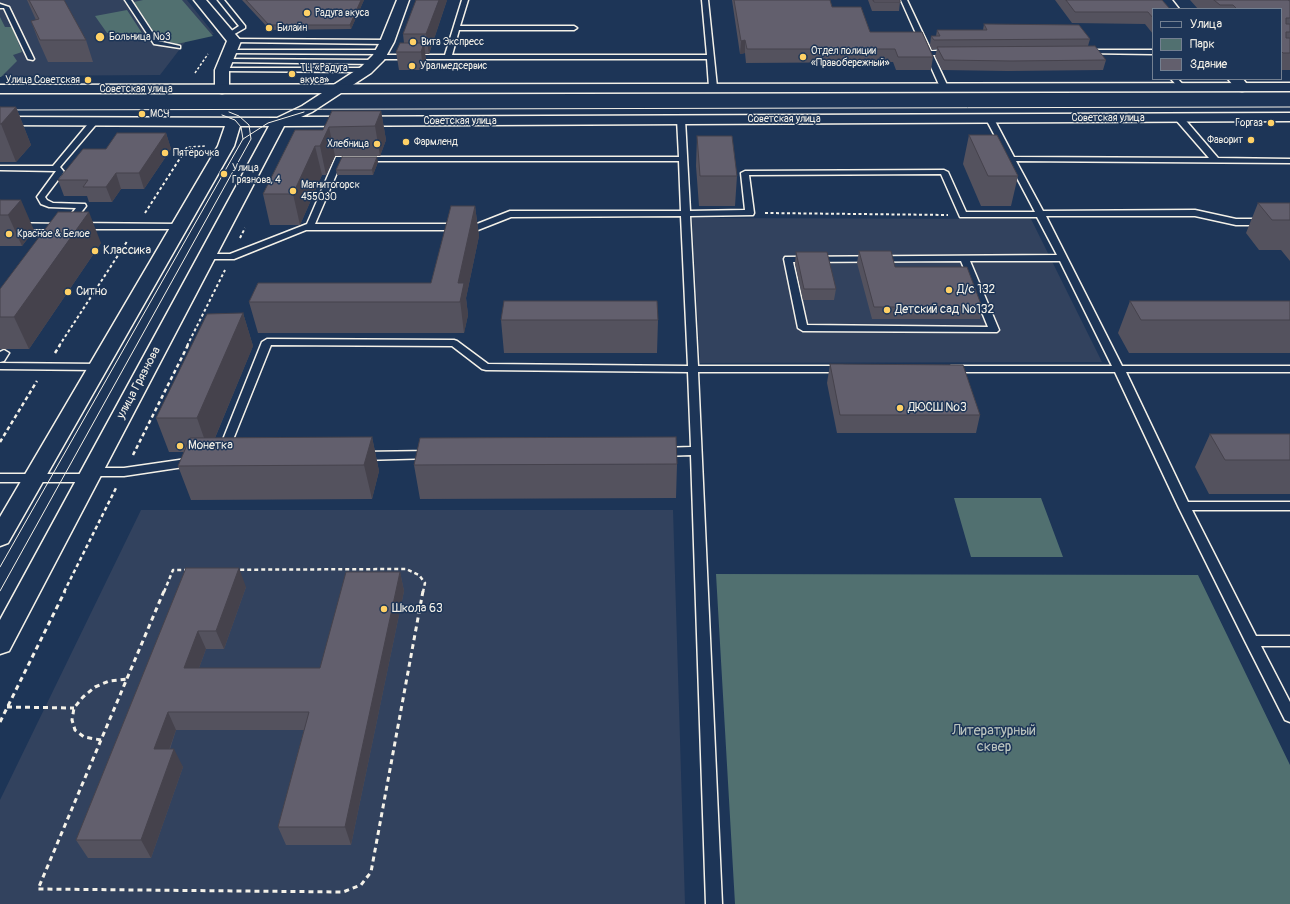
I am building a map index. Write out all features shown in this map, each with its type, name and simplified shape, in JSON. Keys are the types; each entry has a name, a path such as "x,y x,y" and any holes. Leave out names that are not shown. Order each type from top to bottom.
{"main road":[{"path":"0,537 226,146 225,103 228,52 200,0"},
{"path":"279,122 307,109 337,89 378,56 403,0"},
{"path":"1165,0 1172,8"},
{"path":"337,89 944,87 1178,83 1238,83 1290,87"},
{"name":"Советская улица","path":"0,89 225,103 279,122 681,119 1290,118"},
{"name":"Советская улица","path":"0,121 95,121 225,103 272,89 337,89"},
{"name":"улица Грязнова","path":"0,644 279,122"}],"lane":[{"path":"128,0 156,43 178,47"},
{"path":"221,0 244,27 228,52"},
{"path":"448,57 465,0"},
{"path":"705,0 713,87"},
{"path":"904,0 944,87"},
{"path":"0,6 6,7 31,59"},
{"path":"457,28 574,28"},
{"path":"1145,45 1152,53"},
{"path":"228,52 448,57 710,57"},
{"path":"228,52 378,56"},
{"path":"228,52 378,56"},
{"path":"228,52 378,56"},
{"path":"1079,52 1152,53"},
{"path":"928,53 960,53"},
{"path":"990,118 1119,369 1184,506 1290,716"},
{"path":"1179,118 1216,161"},
{"path":"681,119 693,369 714,904"},
{"path":"55,168 95,121"},
{"path":"1012,159 1290,161"},
{"path":"310,228 339,160 683,160"},
{"path":"0,168 55,168 60,172 41,196 44,202 52,205 82,206 65,229"},
{"path":"207,257 231,257 305,228 478,228 510,214 750,213 745,173 944,172 963,215 1195,212 1236,222 1290,222"},
{"path":"0,226 65,229 179,227"},
{"path":"965,259 994,330 803,328 788,259 1063,258"},
{"path":"213,459 267,342 454,343 486,367 852,369"},
{"path":"0,353 4,353 0,358"},
{"path":"0,366 98,367"},
{"path":"939,369 1290,369"},
{"path":"649,452 696,451"},
{"path":"347,456 442,455"},
{"path":"0,478 90,475 124,472 213,459 236,458"},
{"path":"1184,506 1290,506"},
{"path":"1252,641 1290,641"}],"path":[{"path":"750,213 963,215"},
{"path":"406,568 419,575 425,583 371,872 361,885 343,892 38,889 102,740 173,570 406,568"},
{"path":"102,740 84,737 75,730 72,720 74,708 83,697 95,687 109,681 127,679"},
{"path":"7,707 74,708"}],"shaded area":[{"name":"Больница №3","path":"0,0 187,0 214,34 186,41 160,75 0,76"},
{"name":"Детский сад №132","path":"692,218 1031,219 1102,362 700,363"},
{"name":"Школа 63","path":"141,510 673,510 685,904 0,904 0,800"}],"green space":[{"path":"143,0 182,0 213,36 177,44 158,38 134,2"},
{"path":"127,10 142,33 107,33 95,16"},
{"path":"0,17 5,27 12,27 22,52 13,55 17,61 1,77 0,77"},
{"path":"954,498 1041,498 1063,557 971,557"},
{"name":"Литературный сквер","path":"716,574 1198,575 1290,765 1290,904 735,904"}],"building":[{"path":"29,0 64,0 86,40 40,40 31,21 39,19"},
{"name":"Радуга вкуса","path":"246,0 361,0 350,25 269,25"},
{"path":"416,0 439,0 426,34 403,34"},
{"path":"734,0 830,0 832,7 861,7 870,32 922,32 933,57 898,57 895,49 747,49 745,40 741,41"},
{"path":"873,0 900,0 900,2 874,2"},
{"path":"1066,0 1162,0 1169,8 1152,8 1152,17 1148,12 1075,12"},
{"path":"1214,0 1290,1 1290,18 1286,18 1286,24 1290,24 1290,32 1286,32 1286,38 1290,38 1290,53 1282,52 1282,8 1236,8 1233,5 1220,5"},
{"path":"984,24 1079,25 1090,39 934,40 931,36 940,36 937,30 987,30"},
{"path":"400,43 424,43 421,52 396,52"},
{"path":"1095,46 1106,60 944,60 937,47"},
{"path":"0,107 16,107 1,124 0,124"},
{"path":"332,111 381,111 375,126 329,127 320,146 315,146 293,194 263,194 295,130 323,130"},
{"path":"117,133 166,133 139,173 116,173 106,187 83,187 88,180 58,180 83,149 106,149"},
{"path":"969,135 997,135 1018,176 988,176"},
{"path":"697,136 732,136 737,176 700,176"},
{"path":"342,157 377,157 372,170 336,170"},
{"path":"0,200 21,200 8,215 0,215"},
{"path":"1258,203 1290,203 1290,220 1272,220"},
{"path":"451,206 475,206 458,283 464,283 460,302 249,302 258,283 431,283"},
{"path":"58,212 89,212 14,317 0,317 0,289"},
{"path":"859,251 891,251 895,267 967,267 982,307 874,307"},
{"path":"796,252 827,252 836,289 804,289"},
{"path":"504,301 657,301 658,320 501,320"},
{"path":"1130,301 1290,301 1290,320 1141,320"},
{"path":"243,313 197,418 156,418 207,314"},
{"path":"830,364 963,365 980,415 840,415"},
{"path":"1210,434 1290,434 1290,460 1225,460"},
{"path":"372,437 364,465 178,466 190,438"},
{"path":"676,437 677,464 414,465 420,438"},
{"name":"Школа 63","path":"186,568 239,568 216,631 198,631 184,668 320,668 346,572 400,572 345,827 278,827 309,712 168,712 154,749 174,749 141,840 76,840"}],"tram line":[{"path":"0,110 1290,107"},
{"path":"229,112 239,116 249,125 250,134"},
{"path":"250,134 268,123 304,112"},
{"path":"222,115 235,120 241,127 243,139"},
{"path":"0,591 251,139 250,134"},
{"path":"243,139 250,134"},
{"path":"0,567 243,139"}],"place":[{"name":"Радуга вкуса","path":"307,13"},
{"name":"Билайн","path":"269,28"},
{"name":"Больница №3","path":"100,37"},
{"name":"Вита Экспресс","path":"413,42"},
{"name":"Отдел полиции «Правобережный»","path":"803,57"},
{"name":"Уралмедсервис","path":"412,66"},
{"name":"ТЦ «Радуга вкуса»","path":"292,74"},
{"name":"Улица Советская","path":"88,80"},
{"name":"МСЧ","path":"142,114"},
{"name":"Горгаз","path":"1271,123"},
{"name":"Фаворит","path":"1251,140"},
{"name":"Фармленд","path":"406,142"},
{"name":"Хлебница","path":"377,144"},
{"name":"Пятёрочка","path":"165,153"},
{"name":"Улица Грязнова, 4","path":"224,174"},
{"name":"Магнитогорск 455030","path":"293,191"},
{"name":"Красное & Белое","path":"9,234"},
{"name":"Классика","path":"95,251"},
{"name":"Д/с 132","path":"949,290"},
{"name":"Ситно","path":"68,292"},
{"name":"Детский сад №132","path":"887,310"},
{"name":"ДЮСШ №3","path":"900,408"},
{"name":"Монетка","path":"180,446"},
{"name":"Школа 63","path":"384,609"}]}
